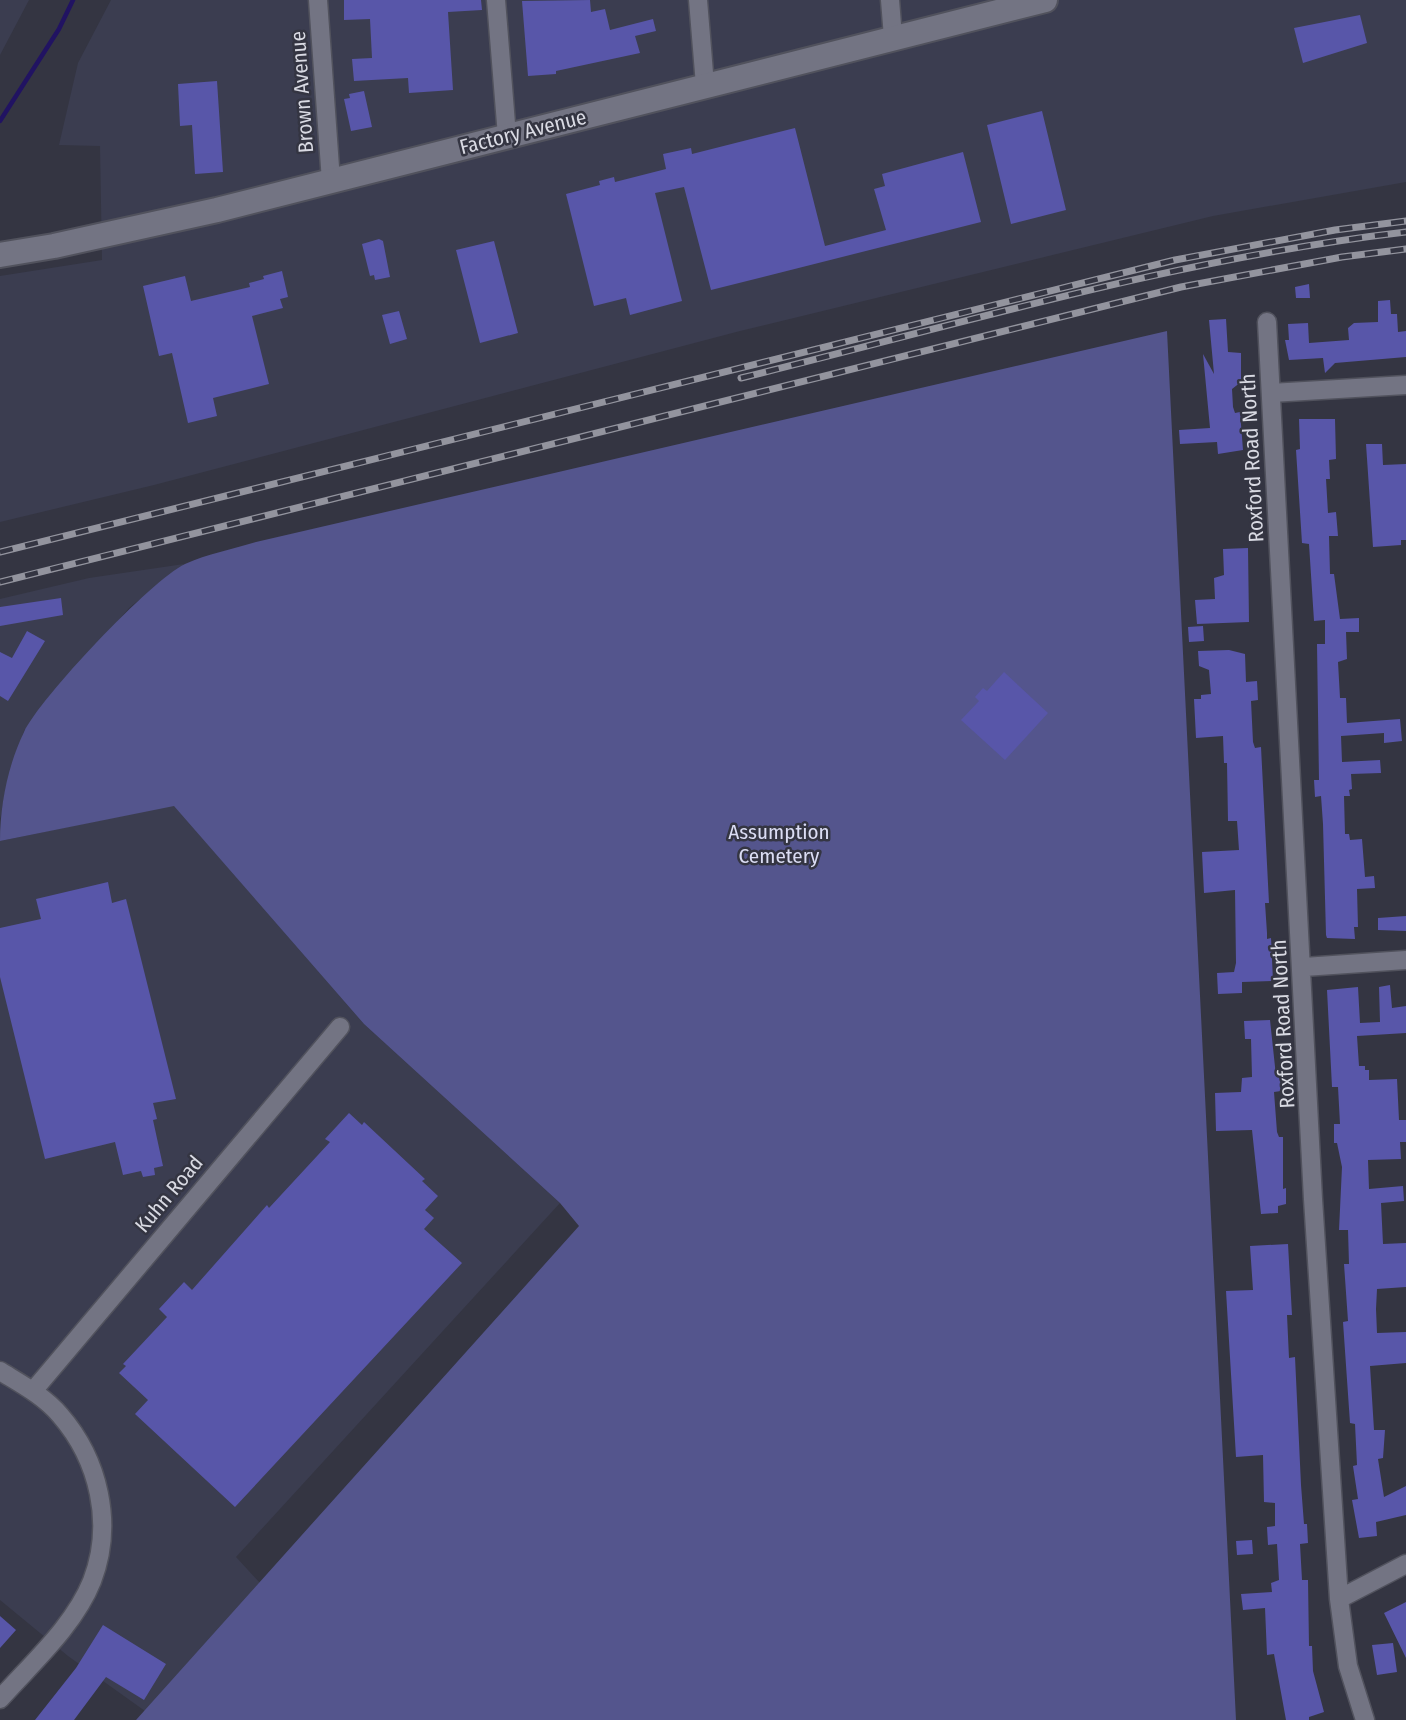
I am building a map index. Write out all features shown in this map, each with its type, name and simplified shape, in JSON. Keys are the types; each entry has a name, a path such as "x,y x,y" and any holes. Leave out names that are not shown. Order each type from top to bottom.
{"street":[{"name":"Brown Avenue","path":"318,0 331,181"},
{"path":"496,0 506,136"},
{"path":"698,0 705,85"},
{"path":"890,0 893,37"},
{"name":"Factory Avenue","path":"0,254 54,246 217,210 1045,0"},
{"name":"Roxford Road North","path":"1268,322 1304,967 1313,1199 1339,1599 1348,1666 1365,1720"},
{"path":"1271,393 1406,386"},
{"path":"1304,967 1406,960"},
{"name":"Kuhn Road","path":"33,1391 340,1027"},
{"path":"0,1371 33,1391 66,1422 94,1469 103,1513 100,1555 91,1582 74,1613 0,1699"},
{"path":"1339,1599 1406,1564"}],"shaded area":[{"path":"0,0 29,0 0,55"},
{"path":"111,0 1406,0 1406,182 1213,216 740,331 154,485 0,522 0,276 102,260 100,146 59,145 78,63"},
{"path":"184,564 129,608 24,731 6,787 0,820 0,599 89,578"},
{"path":"174,805 364,1024 560,1203 236,1557 260,1583 145,1711 68,1656 0,1600 0,841"}],"green space":[{"name":"Assumption Cemetery","path":"1167,331 1236,1720 136,1720 579,1226 560,1203 364,1024 174,806 0,841 3,799 9,771 18,745 34,716 73,668 123,615 169,574 202,557 256,542"}],"building":[{"path":"344,0 481,0 482,10 448,12 453,90 409,93 408,78 354,81 352,59 372,58 370,19 344,20"},
{"path":"590,0 591,12 605,9 610,30 653,19 656,31 635,36 640,53 556,71 556,74 528,76 522,1"},
{"path":"1360,15 1367,43 1303,63 1294,28"},
{"path":"217,81 223,172 195,174 192,125 180,126 178,84"},
{"path":"364,91 372,127 351,131 344,99 350,98 349,94"},
{"path":"1042,111 1066,210 1011,224 987,125"},
{"path":"795,128 825,246 886,230 874,189 885,186 882,174 963,152 981,222 711,290 684,187 655,193 682,301 630,315 626,298 594,306 566,194 600,185 599,181 614,177 615,182 666,169 663,154 691,148 692,154"},
{"path":"379,239 383,241 390,277 375,280 374,275 370,276 362,244"},
{"path":"494,241 518,333 480,343 456,250"},
{"path":"282,271 288,297 280,299 283,308 252,316 269,384 213,398 217,416 188,423 172,353 159,356 143,286 185,276 191,301 250,287 249,283 264,279 263,276"},
{"path":"1309,284 1310,298 1296,298 1295,287"},
{"path":"1390,300 1391,314 1397,314 1398,332 1406,331 1406,357 1335,363 1325,373 1323,358 1289,360 1285,340 1289,340 1288,324 1308,323 1309,343 1349,340 1348,328 1354,323 1378,322 1378,301"},
{"path":"399,311 407,339 390,344 382,315"},
{"path":"1226,319 1228,352 1241,353 1241,382 1232,389 1235,413 1240,412 1243,450 1218,454 1217,442 1180,444 1179,430 1210,428 1203,354 1214,374 1209,320"},
{"path":"1299,419 1335,419 1336,459 1329,460 1330,479 1326,479 1328,513 1336,512 1338,536 1329,536 1330,574 1334,574 1340,619 1359,618 1359,632 1346,632 1347,659 1338,662 1340,698 1346,698 1347,723 1400,719 1402,741 1384,743 1384,733 1341,736 1342,762 1380,760 1381,773 1351,774 1350,796 1344,796 1345,834 1349,834 1350,840 1362,839 1365,877 1374,876 1375,888 1357,889 1358,927 1354,927 1355,939 1327,938 1326,935 1321,796 1315,797 1314,780 1319,780 1317,644 1325,644 1325,620 1314,621 1309,544 1302,543 1296,450 1300,449"},
{"path":"1366,444 1382,444 1383,465 1406,464 1406,540 1401,540 1401,545 1373,547"},
{"path":"1248,548 1249,622 1197,624 1195,600 1215,599 1214,578 1224,575 1223,549"},
{"path":"61,598 63,615 0,626 0,607"},
{"path":"1203,626 1204,641 1189,642 1188,627"},
{"path":"27,631 45,641 8,701 0,696 0,652 12,658"},
{"path":"1229,650 1245,654 1246,682 1257,681 1258,700 1251,701 1253,742 1255,748 1261,747 1269,903 1265,903 1267,939 1271,938 1273,981 1242,982 1242,993 1218,994 1217,973 1234,972 1236,963 1235,890 1204,893 1202,852 1239,850 1237,821 1228,821 1227,763 1224,763 1223,736 1196,738 1194,699 1211,694 1209,670 1199,666 1198,651"},
{"path":"1004,672 1048,713 1005,760 961,720 979,701 975,697 983,688 987,691"},
{"path":"108,882 112,903 126,899 176,1099 153,1103 157,1119 153,1120 163,1166 154,1168 155,1175 143,1177 141,1171 123,1175 115,1142 45,1159 0,977 0,928 41,919 36,899"},
{"path":"1406,916 1406,931 1378,930 1378,918"},
{"path":"1390,985 1392,1008 1406,1006 1406,1033 1357,1036 1359,1066 1365,1066 1365,1070 1369,1070 1369,1080 1397,1079 1399,1120 1406,1120 1406,1142 1400,1142 1401,1159 1368,1160 1369,1189 1403,1186 1404,1201 1381,1203 1383,1244 1406,1243 1406,1287 1377,1289 1376,1309 1377,1333 1406,1332 1406,1363 1370,1366 1374,1430 1385,1430 1383,1458 1378,1459 1384,1497 1406,1486 1406,1515 1376,1522 1377,1536 1359,1538 1352,1500 1358,1499 1353,1466 1357,1465 1355,1424 1350,1423 1343,1322 1348,1321 1344,1264 1349,1264 1348,1230 1339,1230 1342,1167 1337,1143 1334,1143 1334,1124 1340,1124 1338,1087 1332,1087 1327,990 1358,987 1360,1023 1380,1022 1379,987"},
{"path":"1270,1020 1276,1076 1280,1076 1281,1091 1274,1092 1277,1132 1279,1137 1283,1137 1283,1189 1286,1188 1286,1204 1278,1206 1278,1213 1261,1214 1252,1130 1216,1131 1215,1093 1241,1092 1242,1078 1252,1077 1251,1039 1245,1039 1244,1021"},
{"path":"349,1113 362,1125 364,1122 425,1179 422,1181 438,1196 425,1210 434,1218 424,1229 462,1263 235,1507 135,1414 148,1400 119,1373 126,1366 123,1364 167,1317 159,1309 184,1282 192,1290 267,1205 269,1208 330,1142 325,1139"},
{"path":"1288,1244 1292,1315 1287,1315 1289,1358 1295,1357 1301,1485 1308,1543 1300,1544 1302,1580 1308,1580 1309,1646 1312,1646 1313,1671 1324,1712 1309,1717 1309,1720 1286,1720 1274,1654 1267,1655 1265,1608 1243,1610 1241,1594 1272,1592 1271,1583 1279,1580 1277,1544 1268,1545 1267,1527 1275,1526 1275,1503 1264,1502 1263,1455 1236,1457 1226,1291 1253,1290 1250,1246"},
{"path":"1252,1540 1253,1554 1237,1555 1236,1541"},
{"path":"1406,1602 1406,1658 1384,1613"},
{"path":"0,1616 16,1630 0,1648"},
{"path":"103,1625 166,1664 144,1700 106,1677 74,1720 35,1720 76,1668"},
{"path":"1393,1643 1397,1672 1377,1675 1372,1645"}],"waterway":[{"path":"0,121 59,29 73,0"}],"railway":[{"path":"0,552 1175,260 1335,230 1406,221"},
{"path":"741,378 1154,275 1238,258 1406,232"},
{"path":"0,582 1181,287 1342,257 1406,249"}]}
